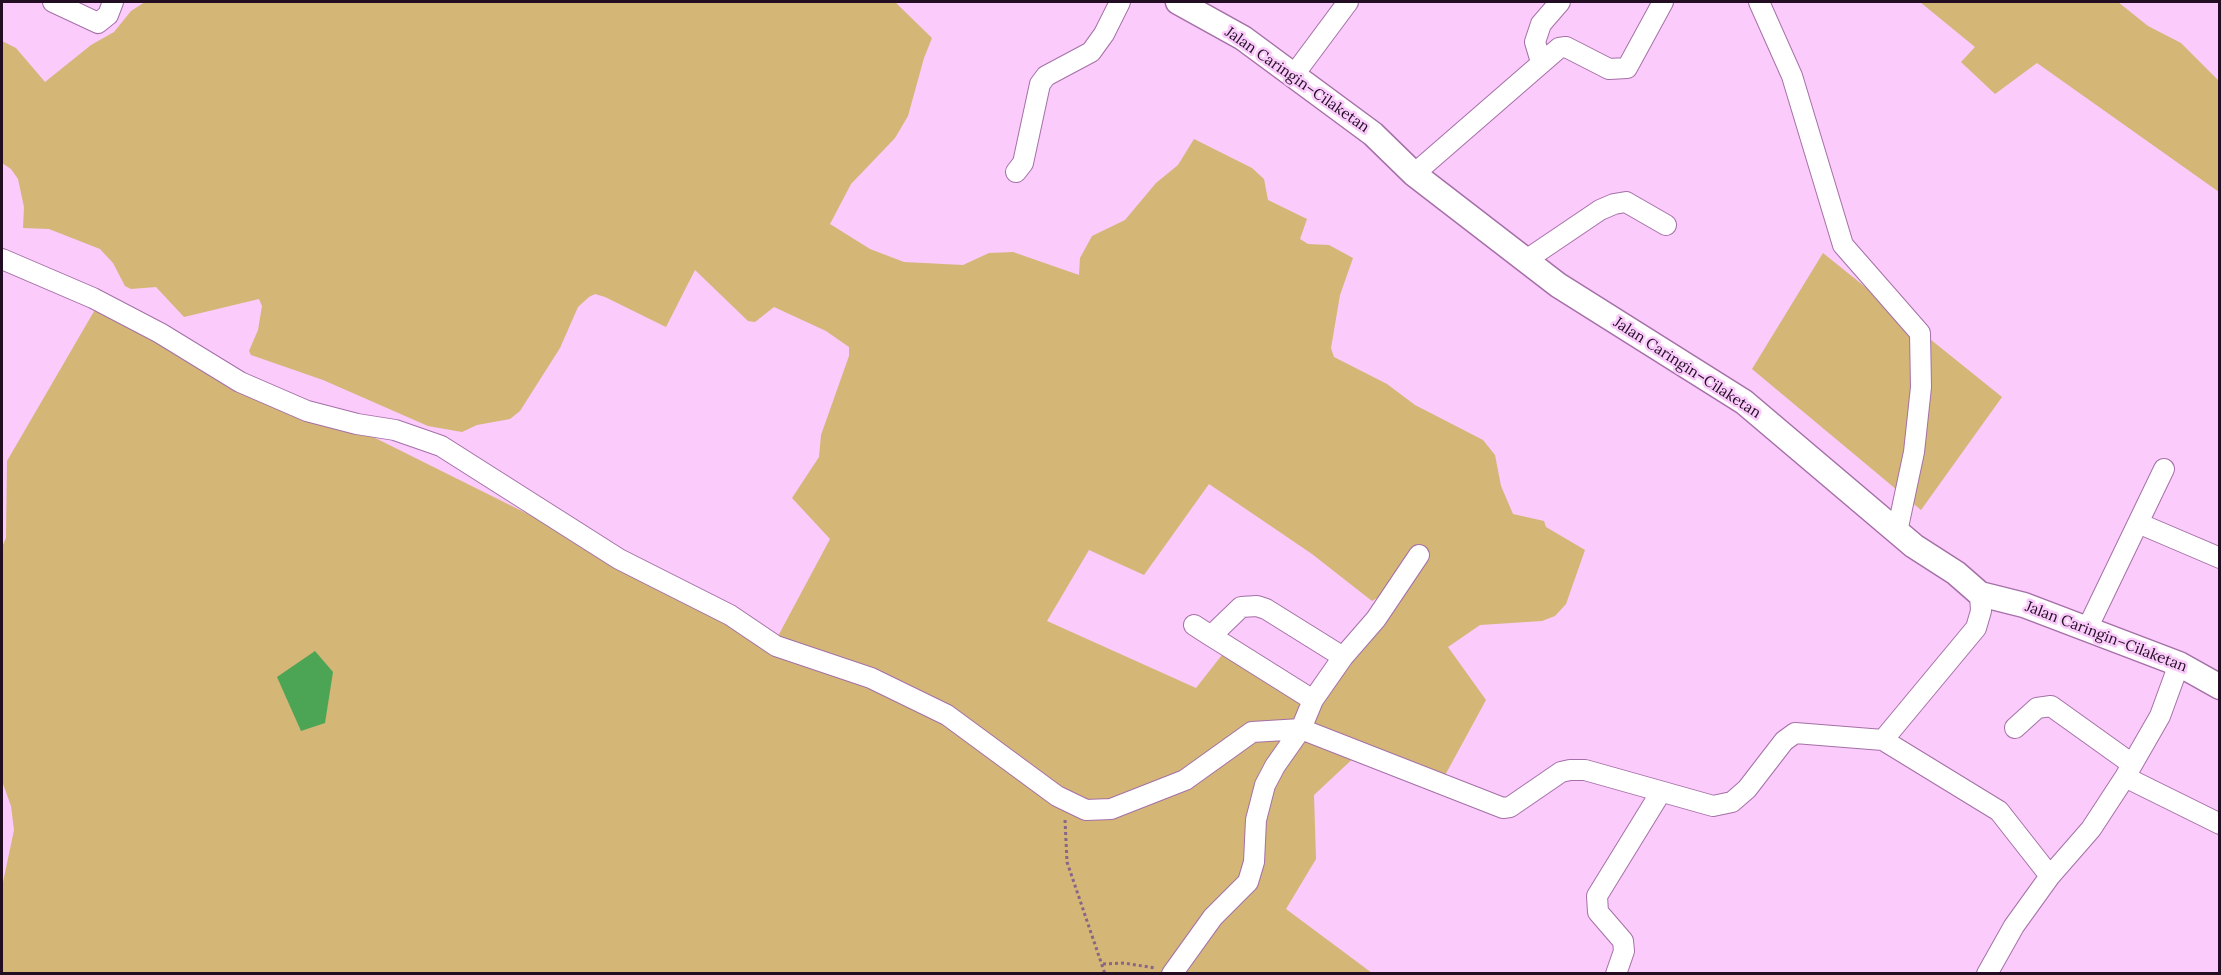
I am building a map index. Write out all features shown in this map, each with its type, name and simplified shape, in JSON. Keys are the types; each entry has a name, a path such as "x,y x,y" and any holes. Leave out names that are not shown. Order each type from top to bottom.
{"street":[{"path":"53,2 98,23 108,15 113,2"},
{"path":"1016,172 1023,163 1040,84 1046,76 1091,52 1104,34 1120,2"},
{"name":"Jalan Caringin–Cilaketan","path":"1178,2 1243,38 1373,134 1414,174 1558,285 1744,402 1779,429 1897,532 1956,573 1980,594 2025,605 2180,664 2220,687"},
{"path":"1293,75 1348,2"},
{"path":"1541,63 1535,42 1541,24 1560,2"},
{"path":"1414,174 1558,48 1566,47 1609,69 1627,68 1663,2"},
{"path":"1759,2 1792,76 1843,245 1920,333 1920,387 1914,452 1897,532"},
{"path":"1526,260 1600,210 1614,204 1626,202 1666,225"},
{"path":"2,259 93,298 160,333 240,382 307,411 357,424 395,430 441,446 620,559 730,615 776,646 871,678 947,715 1057,796 1086,810 1111,809 1185,780 1252,732 1301,729 1503,808 1510,807 1561,772 1570,770 1585,770 1713,806 1732,802 1747,789 1784,741 1795,733 1883,740 1999,811 2049,876"},
{"path":"2087,629 2164,469"},
{"path":"2138,523 2220,558"},
{"path":"1172,972 1213,917 1248,882 1254,862 1256,820 1266,785 1301,729 1313,700 1343,657 1376,619 1419,555"},
{"path":"1883,740 1976,628 1982,611 1980,594"},
{"path":"1211,636 1241,607 1257,606 1266,609 1343,657"},
{"path":"1194,625 1313,700"},
{"path":"1987,974 2014,926 2049,876 2091,829 2128,771 2160,716 2180,664"},
{"path":"2015,728 2037,708 2051,706 2128,771 2220,824"},
{"path":"1616,974 1624,951 1623,941 1598,912 1597,897 1661,792"}],"path":[{"path":"1057,796 1066,822 1067,862 1105,974"},
{"path":"1103,964 1124,963 1172,972"}],"shaded area":[{"path":"145,2 895,2 932,38 908,116 895,138 851,184 830,224 870,249 904,262 963,265 989,253 1013,252 1079,275 1080,258 1092,236 1125,220 1156,183 1178,165 1194,139 1252,168 1264,179 1268,200 1307,219 1300,239 1308,244 1329,245 1353,258 1340,295 1331,348 1334,357 1387,384 1415,405 1483,440 1495,455 1501,486 1513,514 1544,521 1546,527 1585,550 1566,604 1555,616 1542,621 1480,625 1448,647 1486,700 1443,779 1360,752 1314,795 1316,859 1286,909 1372,973 2,973 2,887 14,830 11,806 2,781 2,547 6,538 7,461 100,301 777,638 830,539 792,498 819,457 821,435 849,356 849,347 826,331 774,307 755,322 748,321 695,270 666,327 605,297 595,294 589,297 578,307 560,348 520,411 510,419 477,425 462,432 428,426 323,380 251,355 249,351 258,330 262,306 259,299 184,317 156,287 131,289 125,286 113,263 100,249 49,229 23,228 24,207 18,179 11,169 2,163 2,41 16,48 45,82 91,45 114,32 131,11","holes":["1209,484 1312,554 1372,601 1390,590 1308,702 1229,646 1196,688 1047,621 1089,550 1144,575"]},
{"path":"1920,2 2118,2 2148,26 2181,43 2219,81 2219,192 2037,63 1995,94 1961,62 1975,47"},
{"path":"1823,253 2002,397 1921,510 1752,369"},
{"path":"315,651 333,672 325,723 301,731 277,677"}]}
